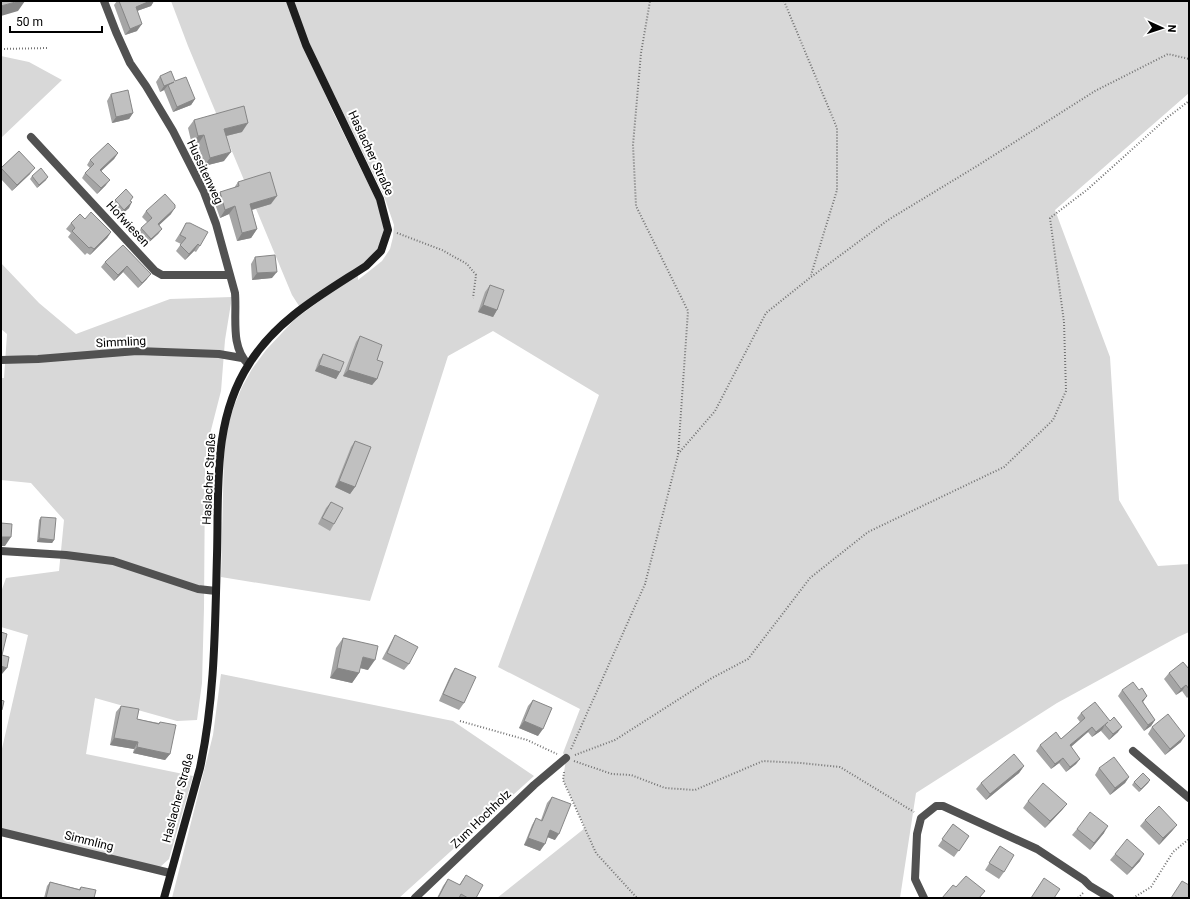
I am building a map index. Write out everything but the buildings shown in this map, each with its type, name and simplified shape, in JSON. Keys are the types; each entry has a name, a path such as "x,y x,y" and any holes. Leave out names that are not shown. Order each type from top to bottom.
{"street":[{"name":"Hussitenweg","path":"104,1 130,63 146,86 172,131 204,192 216,224 235,293 235,335 237,345 245,361"},
{"name":"Haslacher Straße","path":"164,898 204,749 210,704 216,591 219,463 222,435 228,411 239,383 245,361 289,318 366,266 376,257 381,251 388,230 380,199 306,45 290,1"},
{"name":"Hofwiesen","path":"31,137 155,271 162,275 230,275"},
{"name":"Simmling","path":"1,360 38,359 137,351 219,354 245,361"},
{"path":"1,551 66,555 113,560 198,589 216,591"},
{"path":"1133,751 1189,798"},
{"name":"Zum Hochholz","path":"415,898 534,785 566,758"},
{"path":"924,898 915,879 917,834 921,818 936,806 943,806 1037,849 1110,898"},
{"name":"Simmling","path":"1,832 170,873"}],"path":[{"path":"637,898 596,853 563,780 566,758 645,584 678,455 688,311 636,206 633,145 641,53 650,1"},
{"path":"784,1 837,128 837,190 811,276"},
{"path":"1,49 47,48"},
{"path":"678,455 715,411 766,313 811,276 888,220 1095,91 1168,54 1189,59"},
{"path":"566,758 615,740 712,678 748,659 810,578 868,532 1004,466 1053,420 1066,391 1064,322 1050,218 1088,189 1168,117 1189,101"},
{"path":"388,230 442,250 467,264 476,275 473,298"},
{"path":"460,721 527,740 566,758 612,774 631,775 665,788 695,790 763,761 840,767 921,818"},
{"path":"1133,898 1151,887 1173,852 1189,840"}],"shaded area":[{"path":"171,1 287,1 296,29 333,112 380,208 384,229 379,250 358,273 358,280 382,261 390,249 394,225 384,196 309,43 292,1 1189,1 1189,93 1055,210 1110,357 1119,500 1158,566 1189,564 1189,632 1057,703 916,793 900,898 497,898 585,828 563,780 566,758 563,753 580,709 498,667 599,395 493,331 448,356 370,601 221,577 224,455 227,429 242,387 252,369 266,350 295,319 351,278 301,309 292,295 188,46"},
{"path":"1,56 29,62 62,80 1,138"},
{"path":"1,263 39,303 76,334 170,299 232,297 225,340 221,391 211,430 205,471 202,683 197,720 177,721 95,698 86,754 193,776 169,859 160,867 1,831 1,753 28,635 1,627 1,592 6,578 59,571 64,520 31,483 1,480 1,378 4,378 7,334 1,329"},
{"path":"221,674 453,721 534,776 399,898 172,898 213,735"}]}
